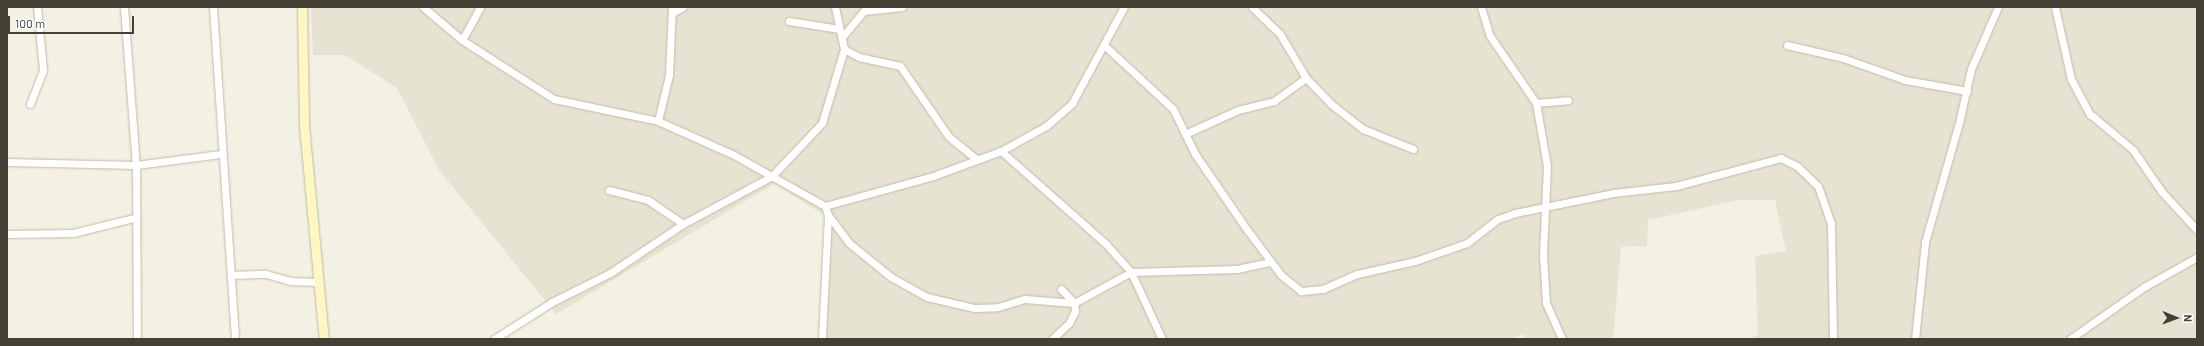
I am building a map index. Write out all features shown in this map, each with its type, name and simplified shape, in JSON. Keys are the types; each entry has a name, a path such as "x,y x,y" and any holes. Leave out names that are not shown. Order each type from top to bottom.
{"street":[{"path":"30,104 43,70 36,7"},
{"path":"124,7 136,165 134,218 137,339"},
{"path":"213,7 220,154 235,339"},
{"path":"302,7 304,125 317,282 324,339"},
{"path":"423,7 462,40 562,103 658,121 772,176 825,206 828,215 822,339"},
{"path":"462,40 480,7"},
{"path":"658,121 669,75 673,9 682,7"},
{"path":"494,339 552,302 610,273 683,224 772,176 822,123 844,49 835,7"},
{"path":"842,37 864,9 902,7"},
{"path":"825,206 920,181 1001,151 1062,115 1072,103 1105,46 1124,7"},
{"path":"1252,7 1280,34 1306,78 1352,122 1413,149"},
{"path":"1481,7 1490,36 1536,103 1547,166 1548,205 1543,255 1546,302 1562,339"},
{"path":"1915,339 1925,242 1967,91 1971,69 1998,7"},
{"path":"2055,7 2071,79 2090,114 2134,150 2162,192 2197,230"},
{"path":"789,21 839,29"},
{"path":"1787,45 1843,58 1905,80 1967,91"},
{"path":"1105,46 1168,103 1195,154 1270,262 1298,290 1323,289 1357,274 1415,261 1467,243 1506,216 1548,205 1612,192 1676,186 1773,158 1788,160 1818,186 1831,223 1833,339"},
{"path":"844,49 859,57 900,66 949,137 976,159"},
{"path":"1185,134 1238,110 1274,101 1306,78"},
{"path":"1536,103 1568,100"},
{"path":"1001,151 1105,243 1131,272 1162,339"},
{"path":"7,162 136,165 220,154"},
{"path":"609,190 648,200 683,224"},
{"path":"828,215 870,262 927,296 987,309 1025,299 1074,303 1131,272 1237,269 1270,262"},
{"path":"7,234 73,233 134,218"},
{"path":"2070,339 2144,287 2197,257"},
{"path":"231,275 266,274 291,281 317,282"},
{"path":"1052,339 1069,323 1075,311 1074,303 1061,289"}],"shaded area":[{"path":"311,7 2197,7 2197,339 1750,339 1758,335 1755,256 1786,251 1775,200 1738,200 1648,220 1647,246 1621,247 1613,339 1527,339 1524,334 1508,339 819,339 828,217 774,184 556,314 439,170 397,88 345,55 313,55"}]}
